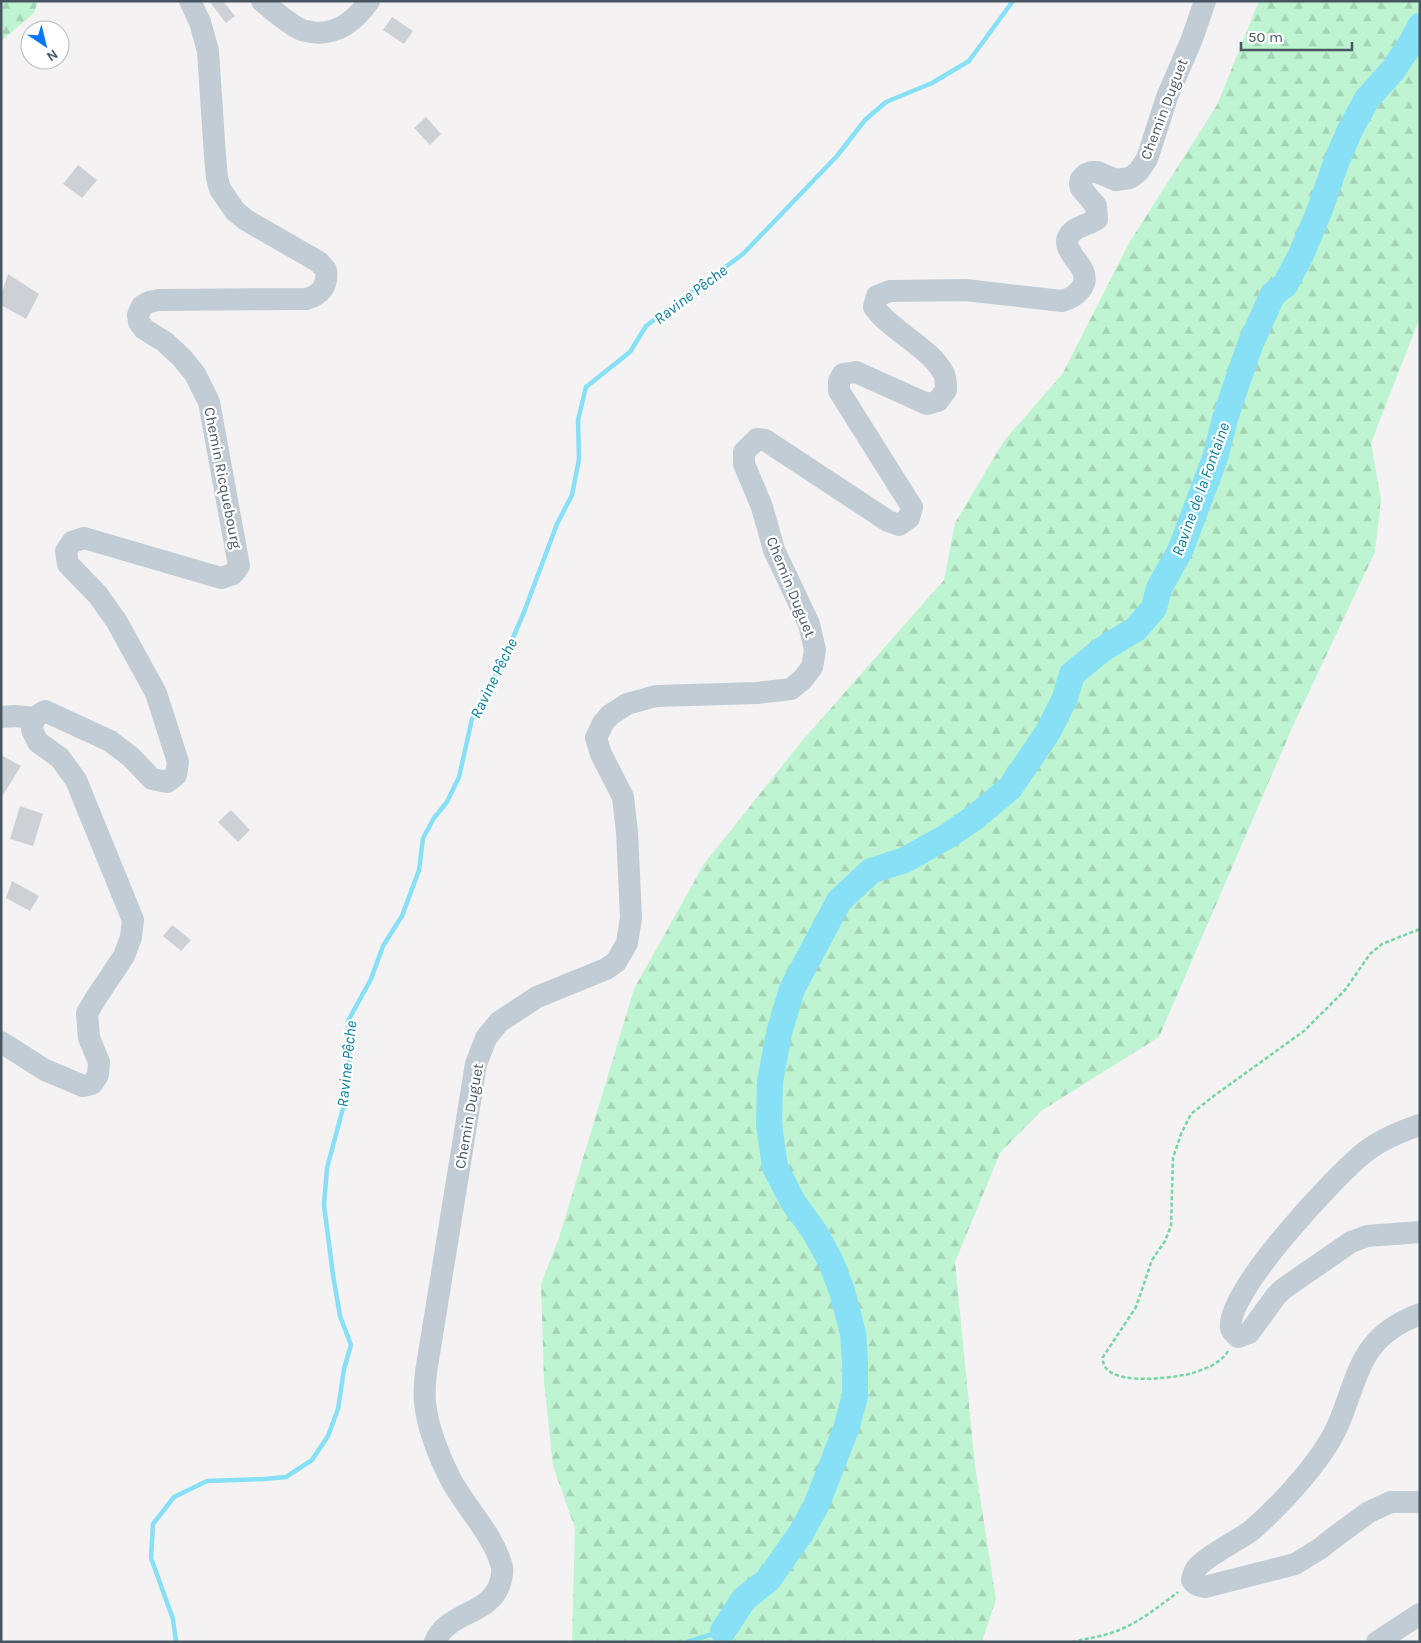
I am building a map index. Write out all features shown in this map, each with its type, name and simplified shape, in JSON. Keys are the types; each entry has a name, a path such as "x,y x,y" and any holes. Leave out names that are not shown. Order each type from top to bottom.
{"street":[{"name":"Chemin Ricquebourg","path":"34,718 45,711 110,741 131,757 152,779 167,782 176,775 178,762 156,693 117,622 98,595 68,564 66,551 72,542 84,538 220,578 233,574 239,566 238,554 209,402 195,374 165,342 144,329 139,322 139,313 146,303 159,300 306,299 319,294 326,284 326,270 319,262 246,220 235,211 220,189 214,156 208,51 200,22 190,1"},
{"path":"262,1 279,16 301,30 322,33 342,28 359,15 369,1"},
{"name":"Chemin Duguet","path":"434,1642 439,1632 449,1623 486,1603 499,1587 502,1569 493,1546 450,1478 432,1434 425,1402 426,1372 476,1064 486,1038 499,1022 537,997 606,969 616,962 627,943 631,918 627,832 623,797 601,754 596,738 603,723 610,715 627,704 656,696 757,693 791,689 803,679 812,667 815,650 809,624 774,550 762,507 744,464 744,452 757,439 765,440 888,521 899,525 909,518 912,507 839,391 839,381 843,374 856,372 927,404 938,400 946,390 944,375 931,358 881,317 874,307 877,296 890,291 965,290 1062,301 1070,299 1079,292 1084,281 1084,271 1068,248 1068,239 1073,230 1097,219 1096,206 1081,188 1081,179 1086,174 1092,172 1097,172 1116,180 1130,178 1138,172 1146,159 1167,97 1192,39 1204,1"},
{"path":"1,717 34,718 32,730 38,742 60,758 76,780 133,920 131,937 124,956 87,1014 89,1038 99,1062 98,1075 92,1084 83,1086 45,1070 1,1042"},
{"path":"1420,1125 1393,1135 1365,1152 1333,1181 1262,1264 1239,1299 1232,1316 1231,1327 1233,1333 1238,1337 1249,1333 1276,1296 1351,1242 1367,1236 1384,1233 1420,1232"},
{"path":"1420,1314 1390,1329 1378,1338 1369,1349 1361,1364 1331,1439 1295,1488 1252,1530 1196,1568 1192,1580 1199,1586 1205,1587 1295,1564 1321,1548 1369,1512 1391,1502 1420,1502"},
{"path":"1384,1637 1420,1614"},
{"path":"1384,1637 1420,1632"}],"path":[{"path":"1238,1337 1223,1358 1190,1374 1157,1379 1126,1378 1112,1373 1102,1363 1103,1357 1136,1307 1152,1260 1165,1241 1171,1226 1173,1158 1181,1134 1191,1114 1304,1031 1345,990 1370,954 1382,944 1420,929"},
{"path":"1072,1642 1112,1633 1136,1622 1192,1580"}],"green space":[{"path":"1,1 38,1 34,13 26,20 20,20 20,25 1,41"},
{"path":"1259,1 1420,1 1420,317 1371,443 1381,499 1375,552 1292,728 1159,1037 1041,1111 1000,1153 955,1262 975,1466 996,1599 982,1642 572,1642 575,1528 553,1466 544,1381 541,1284 559,1238 634,989 704,864 802,741 944,580 955,523 1004,441 1063,373 1129,243 1217,105"}],"building":[{"path":"209,1 223,1 235,16 226,23"},
{"path":"392,17 413,31 404,44 383,30"},
{"path":"426,117 441,134 430,145 414,128"},
{"path":"78,165 97,180 82,198 63,184"},
{"path":"8,274 39,294 26,319 1,305 1,296"},
{"path":"1,755 21,766 1,798"},
{"path":"20,806 43,814 33,846 10,839"},
{"path":"231,810 250,830 238,842 218,822"},
{"path":"12,881 39,896 30,911 6,898"},
{"path":"172,925 191,940 181,951 163,936"}],"waterway":[{"name":"Ravine Pêche","path":"176,1642 173,1619 151,1558 153,1524 174,1497 207,1481 286,1477 312,1460 328,1436 338,1409 344,1369 351,1345 340,1316 324,1205 327,1168 346,1097 350,1056 348,1021 371,979 383,946 402,916 419,870 423,838 434,818 447,802 459,777 472,719 504,659 557,524 572,495 579,459 578,420 586,387 630,352 646,326 743,254 837,156 865,120 886,102 932,83 969,61 1013,1"},
{"name":"Ravine de la Fontaine","path":"723,1631 744,1599 768,1580 801,1533 816,1506 846,1429 855,1396 853,1333 842,1291 830,1260 814,1231 793,1202 775,1167 769,1124 770,1082 779,1033 792,989 839,901 871,871 905,860 946,837 974,818 1010,788 1048,732 1065,698 1072,674 1103,649 1136,629 1154,608 1159,588 1180,551 1215,458 1226,415 1250,345 1273,294 1285,285 1300,257 1319,212 1337,160 1350,130 1367,99 1393,70 1420,26"},
{"path":"687,1642 723,1631"},
{"name":"Ravine de la Fontaine","path":"715,1642 722,1632"}]}
